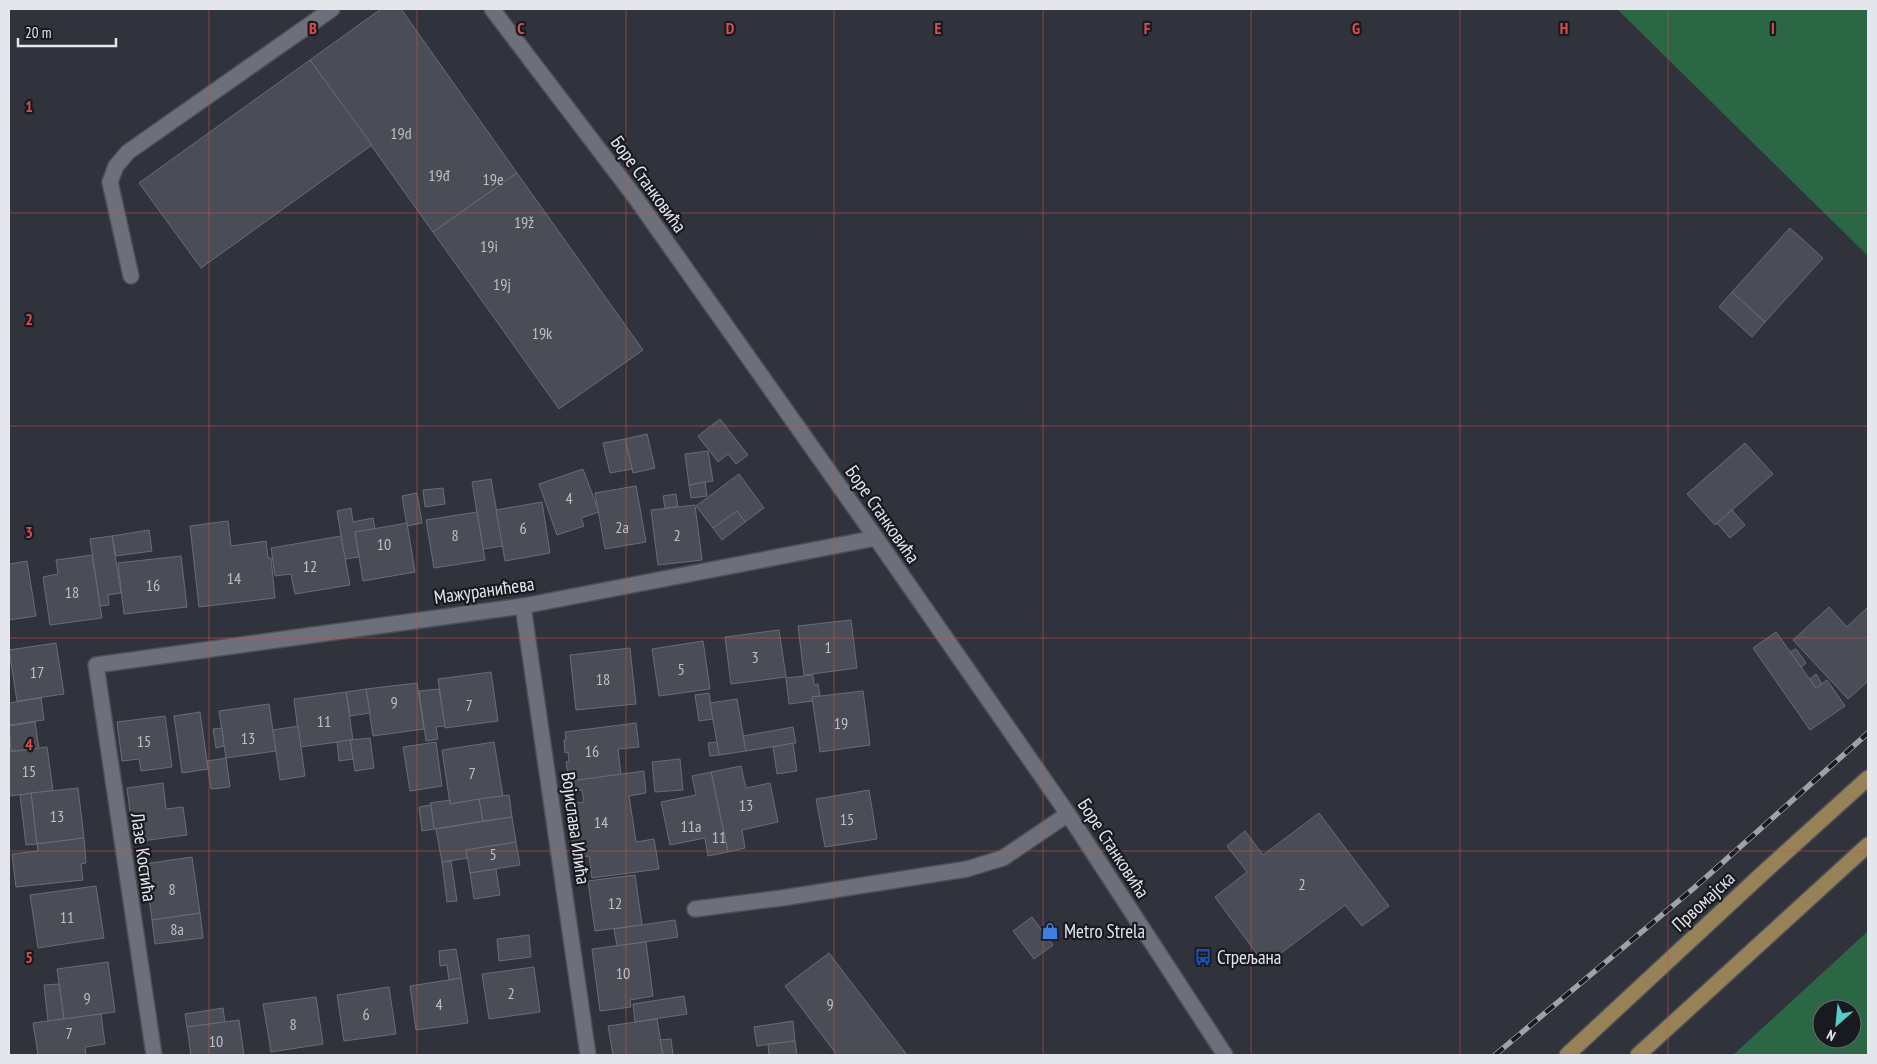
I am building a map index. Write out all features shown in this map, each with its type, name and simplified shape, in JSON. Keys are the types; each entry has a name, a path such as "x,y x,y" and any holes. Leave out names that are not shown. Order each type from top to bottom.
{"main road":[{"name":"Првомајска","path":"1567,1055 1762,873 1868,778"},
{"path":"1638,1055 1868,845"}],"street":[{"path":"131,276 110,182 116,166 128,152 332,9"},
{"name":"Боре Станковића","path":"492,9 635,197 876,538 1068,814 1225,1055"},
{"name":"Мажуранићева","path":"96,665 523,606 876,538"},
{"name":"Војислава Илића","path":"523,606 588,1055"},
{"name":"Лазе Костића","path":"96,665 154,1055"},
{"path":"695,909 782,898 967,869 1003,858 1068,814"}],"green space":[{"path":"1617,9 1868,9 1868,256"},
{"path":"1868,931 1868,1055 1733,1055"}],"building":[{"path":"381,9 401,9 517,173 433,232 310,60"},
{"path":"310,60 372,145 201,268 139,183"},
{"path":"517,173 643,350 559,409 433,232"},
{"path":"1790,228 1823,258 1765,322 1732,292"},
{"path":"1732,292 1765,322 1752,337 1719,307"},
{"path":"720,419 748,455 736,464 728,454 718,462 698,436"},
{"path":"647,434 655,468 633,473 625,439"},
{"path":"625,439 632,469 610,473 603,443"},
{"path":"1745,443 1773,474 1715,525 1687,494"},
{"path":"708,451 713,481 689,485 685,454"},
{"path":"583,469 599,512 581,518 584,526 557,535 539,484"},
{"path":"739,474 764,508 745,522 737,511 713,528 696,506"},
{"path":"491,479 503,546 483,549 472,482"},
{"path":"705,482 707,496 691,498 689,485"},
{"path":"636,486 646,542 605,549 595,493"},
{"path":"443,488 445,504 425,507 423,490"},
{"path":"417,493 422,523 407,526 402,496"},
{"path":"676,494 678,507 665,508 663,496"},
{"path":"542,502 550,553 505,561 496,510"},
{"path":"695,505 702,560 658,565 651,510"},
{"path":"351,508 353,522 373,518 375,529 355,532 359,557 345,559 337,511"},
{"path":"1732,510 1745,525 1730,538 1717,523"},
{"path":"737,511 745,522 722,540 713,528"},
{"path":"477,512 485,560 434,568 426,520"},
{"path":"228,521 231,546 266,541 268,558 271,558 275,598 199,607 190,526"},
{"path":"407,523 415,572 363,581 355,532"},
{"path":"149,530 152,551 116,556 112,536"},
{"path":"112,536 121,593 108,595 109,605 100,606 90,539"},
{"path":"341,536 350,585 295,594 291,574 275,576 271,548"},
{"path":"92,555 102,618 50,625 43,577 58,574 56,560"},
{"path":"181,556 187,607 124,614 118,563"},
{"path":"27,561 36,616 9,620 9,564"},
{"path":"1829,607 1847,627 1868,607 1868,681 1848,699 1793,640"},
{"path":"851,620 857,668 804,675 798,626"},
{"path":"779,630 786,677 731,684 725,637"},
{"path":"1776,632 1816,688 1827,680 1845,706 1810,730 1753,648"},
{"path":"703,641 710,689 659,696 652,649"},
{"path":"56,643 64,694 17,701 9,650"},
{"path":"630,648 636,704 576,710 570,655"},
{"path":"1796,649 1806,663 1801,667 1790,652"},
{"path":"491,672 498,721 445,728 438,679"},
{"path":"1816,674 1822,684 1816,688 1810,679"},
{"path":"813,675 814,685 818,684 820,696 812,697 813,701 789,704 786,678"},
{"path":"417,683 424,729 373,736 366,689"},
{"path":"366,689 370,713 350,716 346,692"},
{"path":"439,689 445,726 436,727 438,739 426,741 419,691"},
{"path":"863,691 870,745 820,752 812,697"},
{"path":"346,692 353,740 300,747 294,699"},
{"path":"709,693 713,719 699,721 695,695"},
{"path":"41,698 44,720 9,725 9,703"},
{"path":"737,699 746,751 719,755 710,703"},
{"path":"269,704 276,751 226,758 219,711"},
{"path":"200,712 208,769 182,773 174,716"},
{"path":"165,716 172,767 141,771 139,759 122,761 117,722"},
{"path":"35,722 39,749 11,751 9,726"},
{"path":"636,723 639,747 618,749 621,775 572,781 566,762 569,761 568,752 565,753 565,732"},
{"path":"298,726 305,776 280,780 273,730"},
{"path":"793,727 796,743 746,751 743,736"},
{"path":"222,728 224,746 216,748 213,729"},
{"path":"370,738 374,768 355,771 350,740"},
{"path":"350,740 353,759 339,761 337,742"},
{"path":"436,742 442,786 410,791 403,747"},
{"path":"494,742 503,796 450,804 442,750"},
{"path":"717,742 719,755 710,756 708,743"},
{"path":"793,743 797,771 777,774 773,747"},
{"path":"47,747 53,791 9,796 9,752"},
{"path":"226,758 230,787 211,789 207,761"},
{"path":"680,759 683,790 655,792 652,762"},
{"path":"741,766 746,788 770,783 778,822 742,830 745,848 728,852 711,772"},
{"path":"644,771 646,793 629,796 636,842 654,839 659,869 592,878 589,856 575,858 567,804 584,802 582,790 572,792 570,781"},
{"path":"711,772 728,852 708,856 705,838 670,845 661,802 696,795 692,776"},
{"path":"163,783 166,809 183,807 187,835 134,842 127,788"},
{"path":"78,788 84,838 37,844 31,793"},
{"path":"869,790 877,839 825,847 816,799"},
{"path":"31,793 37,844 26,845 20,795"},
{"path":"509,795 512,817 483,821 479,799"},
{"path":"479,799 483,821 434,829 430,803 450,800 450,804"},
{"path":"431,805 434,829 422,831 419,807"},
{"path":"1319,813 1389,906 1362,926 1345,905 1265,965 1215,897 1247,872 1227,846 1245,831 1263,855"},
{"path":"512,817 516,842 466,850 468,858 442,862 436,829"},
{"path":"84,838 86,863 81,864 83,880 16,887 12,854 38,851 37,844"},
{"path":"516,842 520,865 470,873 466,850"},
{"path":"192,857 200,913 152,920 144,864"},
{"path":"451,861 457,901 447,902 442,862"},
{"path":"496,869 500,895 474,899 470,873"},
{"path":"635,875 642,925 595,931 588,881"},
{"path":"96,886 104,938 38,948 30,895"},
{"path":"200,913 203,938 155,944 152,920"},
{"path":"1032,917 1053,945 1034,959 1013,931"},
{"path":"675,920 678,937 617,946 614,929"},
{"path":"529,935 531,957 499,961 497,939"},
{"path":"646,942 653,996 630,1000 631,1007 600,1011 592,949"},
{"path":"456,949 461,978 449,980 447,965 440,966 439,951"},
{"path":"829,953 907,1055 837,1055 785,986"},
{"path":"108,962 115,1012 64,1019 57,969"},
{"path":"534,967 540,1012 489,1019 482,974"},
{"path":"461,978 468,1023 416,1030 410,986"},
{"path":"59,984 64,1019 48,1021 44,985"},
{"path":"389,987 396,1034 344,1041 337,995"},
{"path":"684,996 687,1014 635,1022 633,1004"},
{"path":"316,997 323,1044 271,1052 263,1004"},
{"path":"223,1008 225,1022 187,1027 185,1014"},
{"path":"101,1014 105,1044 85,1047 86,1055 38,1055 33,1023"},
{"path":"657,1019 663,1055 613,1055 608,1026"},
{"path":"239,1020 244,1055 191,1055 187,1027"},
{"path":"793,1021 795,1041 757,1046 754,1027"},
{"path":"671,1039 673,1055 663,1055 660,1040"},
{"path":"795,1041 797,1055 769,1055 768,1044"}],"railway":[{"path":"1495,1055 1694,888 1868,733"}],"place":[{"name":"Metro Strela","path":"1050,931"},
{"name":"Стрељана","path":"1203,957"}]}
